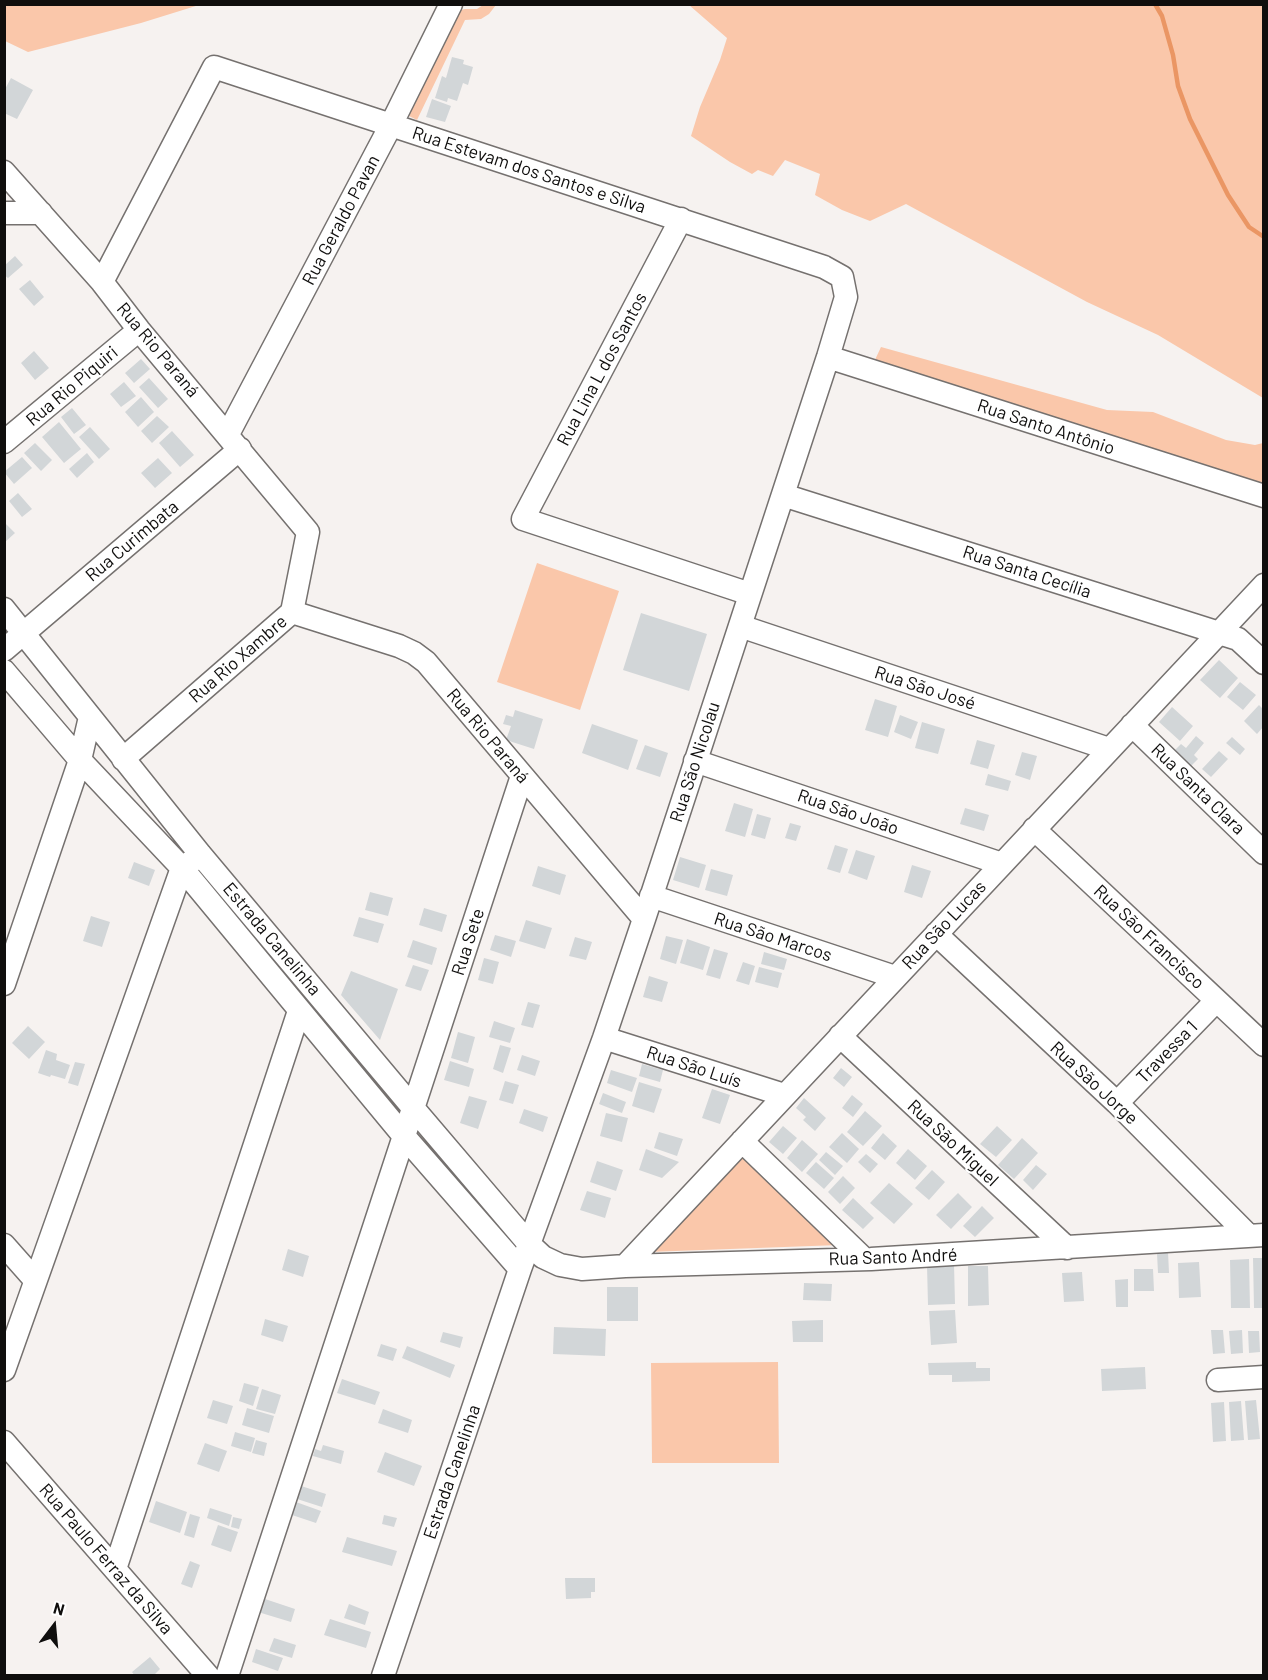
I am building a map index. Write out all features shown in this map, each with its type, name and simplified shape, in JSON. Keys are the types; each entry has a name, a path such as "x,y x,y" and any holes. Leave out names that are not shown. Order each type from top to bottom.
{"street":[{"name":"Rua Geraldo Pavan","path":"234,442 451,4"},
{"name":"Rua Estevam dos Santos e Silva","path":"102,282 214,67 681,219 824,267 842,277"},
{"name":"Rua Rio Paraná","path":"4,172 102,282 139,330 308,532"},
{"path":"7,215 40,213"},
{"name":"Rua Lina L dos Santos","path":"681,219 524,519 750,594"},
{"name":"Rua São Nicolau","path":"529,1244 604,1038 828,357 846,297 842,277"},
{"name":"Rua Rio Piquiri","path":"4,442 139,330"},
{"name":"Rua Santo Antônio","path":"828,357 1263,496"},
{"name":"Rua Curimbata","path":"4,650 234,442"},
{"name":"Rua Santa Cecília","path":"783,495 1238,639 1263,663"},
{"name":"Rua Rio Xambre","path":"123,759 292,612 308,532"},
{"name":"Rua São Lucas","path":"625,1266 1263,585"},
{"name":"Estrada Canelinha","path":"4,609 200,854 529,1244 383,1676"},
{"name":"Rua Rio Paraná","path":"292,612 399,646 426,662 644,919"},
{"name":"Rua São José","path":"740,626 1109,749"},
{"name":"Estrada Canelinha","path":"4,671 80,760 182,868 299,1011 520,1269"},
{"path":"4,984 80,760 90,717"},
{"name":"Rua Santa Clara","path":"1132,725 1263,853"},
{"name":"Rua São João","path":"695,761 1002,864"},
{"name":"Rua Sete","path":"227,1676 522,776"},
{"name":"Rua São Francisco","path":"1034,829 1263,1045"},
{"path":"4,1370 182,868 200,854"},
{"name":"Rua São Marcos","path":"651,896 895,977"},
{"name":"Rua São Jorge","path":"936,934 1256,1235"},
{"name":"Travessa 1","path":"1117,1103 1216,1001"},
{"path":"115,1569 299,1011"},
{"name":"Rua São Miguel","path":"840,1036 1067,1248"},
{"name":"Rua São Luís","path":"604,1038 784,1095"},
{"path":"742,1141 863,1258"},
{"name":"Rua Santo André","path":"529,1244 543,1257 560,1265 582,1269 871,1259 1256,1235"},
{"path":"4,1245 35,1280"},
{"path":"1218,1380 1263,1377"},
{"name":"Rua Paulo Ferraz da Silva","path":"4,1442 208,1676"}],"shaded area":[{"path":"5,4 199,5 141,23 28,52 5,41"},
{"path":"483,5 496,5 489,14 481,19 465,20 417,120 407,115 458,11 477,9"},
{"path":"689,5 1263,5 1263,398 1158,335 1087,302 906,204 870,221 842,210 815,195 820,174 785,160 773,176 758,170 752,174 691,136 727,38"},
{"path":"881,347 1107,410 1153,412 1226,440 1255,445 1263,443 1263,485 874,362"},
{"path":"537,563 619,591 580,710 497,682"},
{"path":"743,1153 839,1245 648,1252"},
{"path":"778,1362 779,1463 652,1463 651,1363"}],"building":[{"path":"452,57 464,60 463,64 473,67 468,85 463,83 457,101 448,98 447,102 435,98 442,76 446,78"},
{"path":"11,78 33,90 17,119 4,113 4,91"},
{"path":"432,99 451,106 445,122 426,117"},
{"path":"15,256 23,265 8,278 4,275 4,266"},
{"path":"30,280 44,297 34,306 19,289"},
{"path":"34,351 49,368 35,380 21,363"},
{"path":"141,359 150,369 134,383 125,373"},
{"path":"149,378 168,399 158,408 139,387"},
{"path":"124,382 136,396 121,407 110,394"},
{"path":"141,397 154,412 138,427 125,412"},
{"path":"72,408 86,425 74,434 61,417"},
{"path":"157,416 169,427 152,443 141,431"},
{"path":"59,422 81,449 64,463 42,437"},
{"path":"90,427 110,449 99,459 79,437"},
{"path":"172,431 194,455 180,467 159,443"},
{"path":"35,443 52,460 41,471 24,453"},
{"path":"87,453 94,462 77,478 69,469"},
{"path":"22,457 32,468 14,484 4,472"},
{"path":"158,458 172,473 155,488 141,473"},
{"path":"18,493 32,509 22,517 9,501"},
{"path":"4,522 15,533 4,543"},
{"path":"641,613 707,634 689,691 623,670"},
{"path":"1219,660 1238,678 1220,698 1200,680"},
{"path":"1240,682 1256,695 1243,710 1227,697"},
{"path":"875,699 897,706 888,737 865,730"},
{"path":"1259,705 1264,710 1264,726 1257,734 1244,721"},
{"path":"1172,707 1193,726 1180,741 1159,722"},
{"path":"515,710 543,719 534,749 506,740 511,726 503,724 506,715 513,717"},
{"path":"900,715 918,722 911,739 894,732"},
{"path":"922,722 945,729 938,754 915,748"},
{"path":"592,724 638,740 628,770 582,753"},
{"path":"1196,736 1204,743 1194,755 1198,759 1190,767 1173,752 1181,744 1186,748"},
{"path":"1232,737 1245,749 1240,755 1226,743"},
{"path":"977,740 995,745 988,769 970,764"},
{"path":"645,745 668,753 660,777 636,769"},
{"path":"1219,751 1228,759 1211,777 1202,769"},
{"path":"1022,752 1037,756 1030,780 1015,775"},
{"path":"988,774 1011,781 1008,791 985,785"},
{"path":"734,803 753,809 745,837 725,831"},
{"path":"965,808 989,815 984,831 960,824"},
{"path":"757,814 771,818 765,839 751,835"},
{"path":"790,823 801,826 796,841 785,838"},
{"path":"835,845 848,849 840,873 827,869"},
{"path":"856,850 875,856 867,880 848,873"},
{"path":"680,857 706,865 699,888 673,880"},
{"path":"134,862 155,870 149,886 128,878"},
{"path":"912,865 931,871 922,898 904,892"},
{"path":"538,866 566,875 560,895 532,886"},
{"path":"711,869 733,875 727,896 705,890"},
{"path":"370,892 393,898 388,916 365,910"},
{"path":"424,908 447,915 442,932 419,925"},
{"path":"91,916 110,922 102,947 83,941"},
{"path":"359,917 384,924 378,943 353,936"},
{"path":"526,920 552,928 545,949 519,941"},
{"path":"495,935 516,941 511,957 490,950"},
{"path":"666,936 683,940 676,964 660,959"},
{"path":"575,937 592,942 586,960 569,956"},
{"path":"687,939 710,947 703,970 680,963"},
{"path":"413,940 437,948 432,965 407,957"},
{"path":"714,949 728,953 720,979 706,975"},
{"path":"764,952 787,959 784,970 761,964"},
{"path":"484,958 499,962 493,984 478,980"},
{"path":"743,962 755,966 749,985 736,981"},
{"path":"413,965 429,970 421,991 405,986"},
{"path":"759,967 782,973 778,988 755,982"},
{"path":"351,971 398,989 380,1040 341,995"},
{"path":"649,976 668,982 662,1002 643,997"},
{"path":"528,1002 540,1005 533,1028 521,1025"},
{"path":"494,1021 515,1028 510,1043 489,1037"},
{"path":"28,1026 45,1042 29,1059 12,1043"},
{"path":"458,1032 475,1037 468,1063 451,1058"},
{"path":"500,1045 511,1048 503,1073 493,1069"},
{"path":"46,1050 57,1054 56,1060 70,1065 65,1079 38,1073"},
{"path":"522,1055 540,1061 535,1076 517,1070"},
{"path":"450,1061 474,1069 469,1087 444,1080"},
{"path":"75,1062 85,1064 78,1086 68,1083"},
{"path":"642,1064 663,1070 660,1082 639,1076"},
{"path":"841,1068 852,1077 844,1087 833,1078"},
{"path":"611,1070 637,1078 632,1092 607,1083"},
{"path":"505,1081 519,1085 513,1104 499,1100"},
{"path":"639,1082 662,1089 654,1113 632,1106"},
{"path":"712,1089 730,1095 720,1124 702,1118"},
{"path":"603,1093 626,1102 622,1113 599,1104"},
{"path":"852,1095 863,1104 853,1117 842,1108"},
{"path":"469,1096 487,1101 478,1129 460,1123"},
{"path":"804,1098 826,1118 815,1131 803,1120 806,1117 796,1108"},
{"path":"524,1109 548,1117 543,1132 519,1123"},
{"path":"865,1111 882,1126 863,1146 847,1132"},
{"path":"606,1113 628,1118 622,1142 600,1136"},
{"path":"783,1126 797,1138 783,1154 769,1142"},
{"path":"997,1126 1012,1140 996,1157 980,1144"},
{"path":"659,1132 683,1139 677,1156 654,1148"},
{"path":"842,1133 859,1149 847,1163 829,1147"},
{"path":"883,1133 897,1146 885,1160 871,1148"},
{"path":"1022,1138 1038,1153 1014,1179 998,1165"},
{"path":"802,1140 818,1154 802,1172 787,1158"},
{"path":"646,1149 679,1162 662,1178 639,1170"},
{"path":"908,1149 927,1166 915,1180 896,1163"},
{"path":"826,1152 843,1166 835,1175 819,1160"},
{"path":"866,1154 878,1164 870,1173 858,1162"},
{"path":"597,1161 623,1170 616,1191 590,1182"},
{"path":"816,1162 834,1178 824,1189 806,1173"},
{"path":"1036,1165 1047,1174 1033,1190 1023,1180"},
{"path":"932,1170 945,1182 929,1200 915,1188"},
{"path":"843,1176 855,1188 840,1204 828,1192"},
{"path":"889,1183 913,1204 894,1224 870,1203"},
{"path":"587,1191 611,1198 605,1218 580,1210"},
{"path":"958,1193 972,1207 951,1229 936,1215"},
{"path":"853,1198 874,1218 863,1229 842,1210"},
{"path":"982,1206 994,1218 975,1237 963,1226"},
{"path":"288,1249 309,1256 303,1277 282,1270"},
{"path":"1168,1252 1169,1273 1158,1273 1157,1253"},
{"path":"1253,1258 1264,1258 1264,1308 1254,1308"},
{"path":"1249,1259 1250,1308 1231,1308 1230,1260"},
{"path":"1199,1262 1201,1297 1179,1298 1178,1263"},
{"path":"954,1264 955,1304 928,1305 927,1265"},
{"path":"968,1266 988,1266 989,1305 968,1306"},
{"path":"1134,1269 1153,1269 1154,1291 1134,1291"},
{"path":"1082,1272 1084,1301 1064,1302 1062,1273"},
{"path":"1128,1279 1128,1307 1116,1307 1115,1280"},
{"path":"804,1283 832,1284 831,1301 803,1300"},
{"path":"607,1287 638,1287 638,1321 607,1321"},
{"path":"955,1310 957,1343 931,1345 929,1311"},
{"path":"265,1319 288,1326 283,1342 261,1335"},
{"path":"823,1320 823,1342 793,1342 792,1321"},
{"path":"554,1327 606,1329 605,1356 553,1354"},
{"path":"1211,1330 1223,1330 1225,1353 1213,1354"},
{"path":"1242,1330 1243,1353 1231,1354 1229,1331"},
{"path":"1248,1331 1259,1331 1260,1352 1249,1353"},
{"path":"443,1332 463,1337 460,1348 440,1342"},
{"path":"381,1344 397,1349 393,1361 377,1356"},
{"path":"407,1346 455,1365 450,1378 402,1358"},
{"path":"976,1362 976,1368 990,1368 990,1381 952,1382 952,1375 929,1375 928,1363"},
{"path":"1145,1367 1146,1389 1102,1391 1101,1369"},
{"path":"342,1379 380,1392 375,1405 337,1393"},
{"path":"244,1383 259,1387 253,1406 239,1401"},
{"path":"262,1389 281,1395 275,1414 256,1409"},
{"path":"213,1400 233,1406 227,1424 207,1418"},
{"path":"1256,1400 1260,1439 1248,1440 1245,1401"},
{"path":"1241,1401 1244,1440 1231,1441 1229,1402"},
{"path":"1224,1402 1226,1441 1213,1442 1211,1403"},
{"path":"247,1408 274,1416 269,1433 242,1425"},
{"path":"383,1409 412,1420 408,1433 378,1423"},
{"path":"235,1432 255,1438 251,1452 231,1446"},
{"path":"256,1440 267,1443 264,1456 252,1453"},
{"path":"205,1443 227,1451 219,1472 197,1464"},
{"path":"323,1445 344,1451 341,1464 313,1456 315,1449 321,1451"},
{"path":"385,1452 422,1466 414,1486 377,1472"},
{"path":"298,1485 326,1494 322,1507 294,1498"},
{"path":"156,1501 187,1512 180,1533 149,1522"},
{"path":"296,1502 321,1511 316,1523 292,1515"},
{"path":"210,1508 232,1515 229,1526 207,1518"},
{"path":"190,1514 200,1517 194,1538 184,1535"},
{"path":"384,1515 397,1518 394,1527 382,1524"},
{"path":"233,1517 242,1519 239,1529 231,1527"},
{"path":"218,1525 238,1532 231,1552 211,1545"},
{"path":"347,1537 397,1551 392,1566 342,1552"},
{"path":"190,1561 200,1565 192,1588 181,1584"},
{"path":"565,1578 595,1578 595,1592 591,1592 591,1598 566,1599"},
{"path":"262,1598 295,1609 291,1622 258,1612"},
{"path":"349,1604 369,1612 365,1625 344,1618"},
{"path":"330,1619 371,1632 366,1648 324,1635"},
{"path":"274,1638 296,1645 292,1658 269,1651"},
{"path":"256,1649 283,1658 278,1671 252,1662"},
{"path":"150,1657 160,1669 153,1676 135,1676 132,1672"}],"waterway":[{"path":"1155,4 1162,16 1173,55 1178,86 1190,119 1228,195 1249,227 1264,237"}]}
